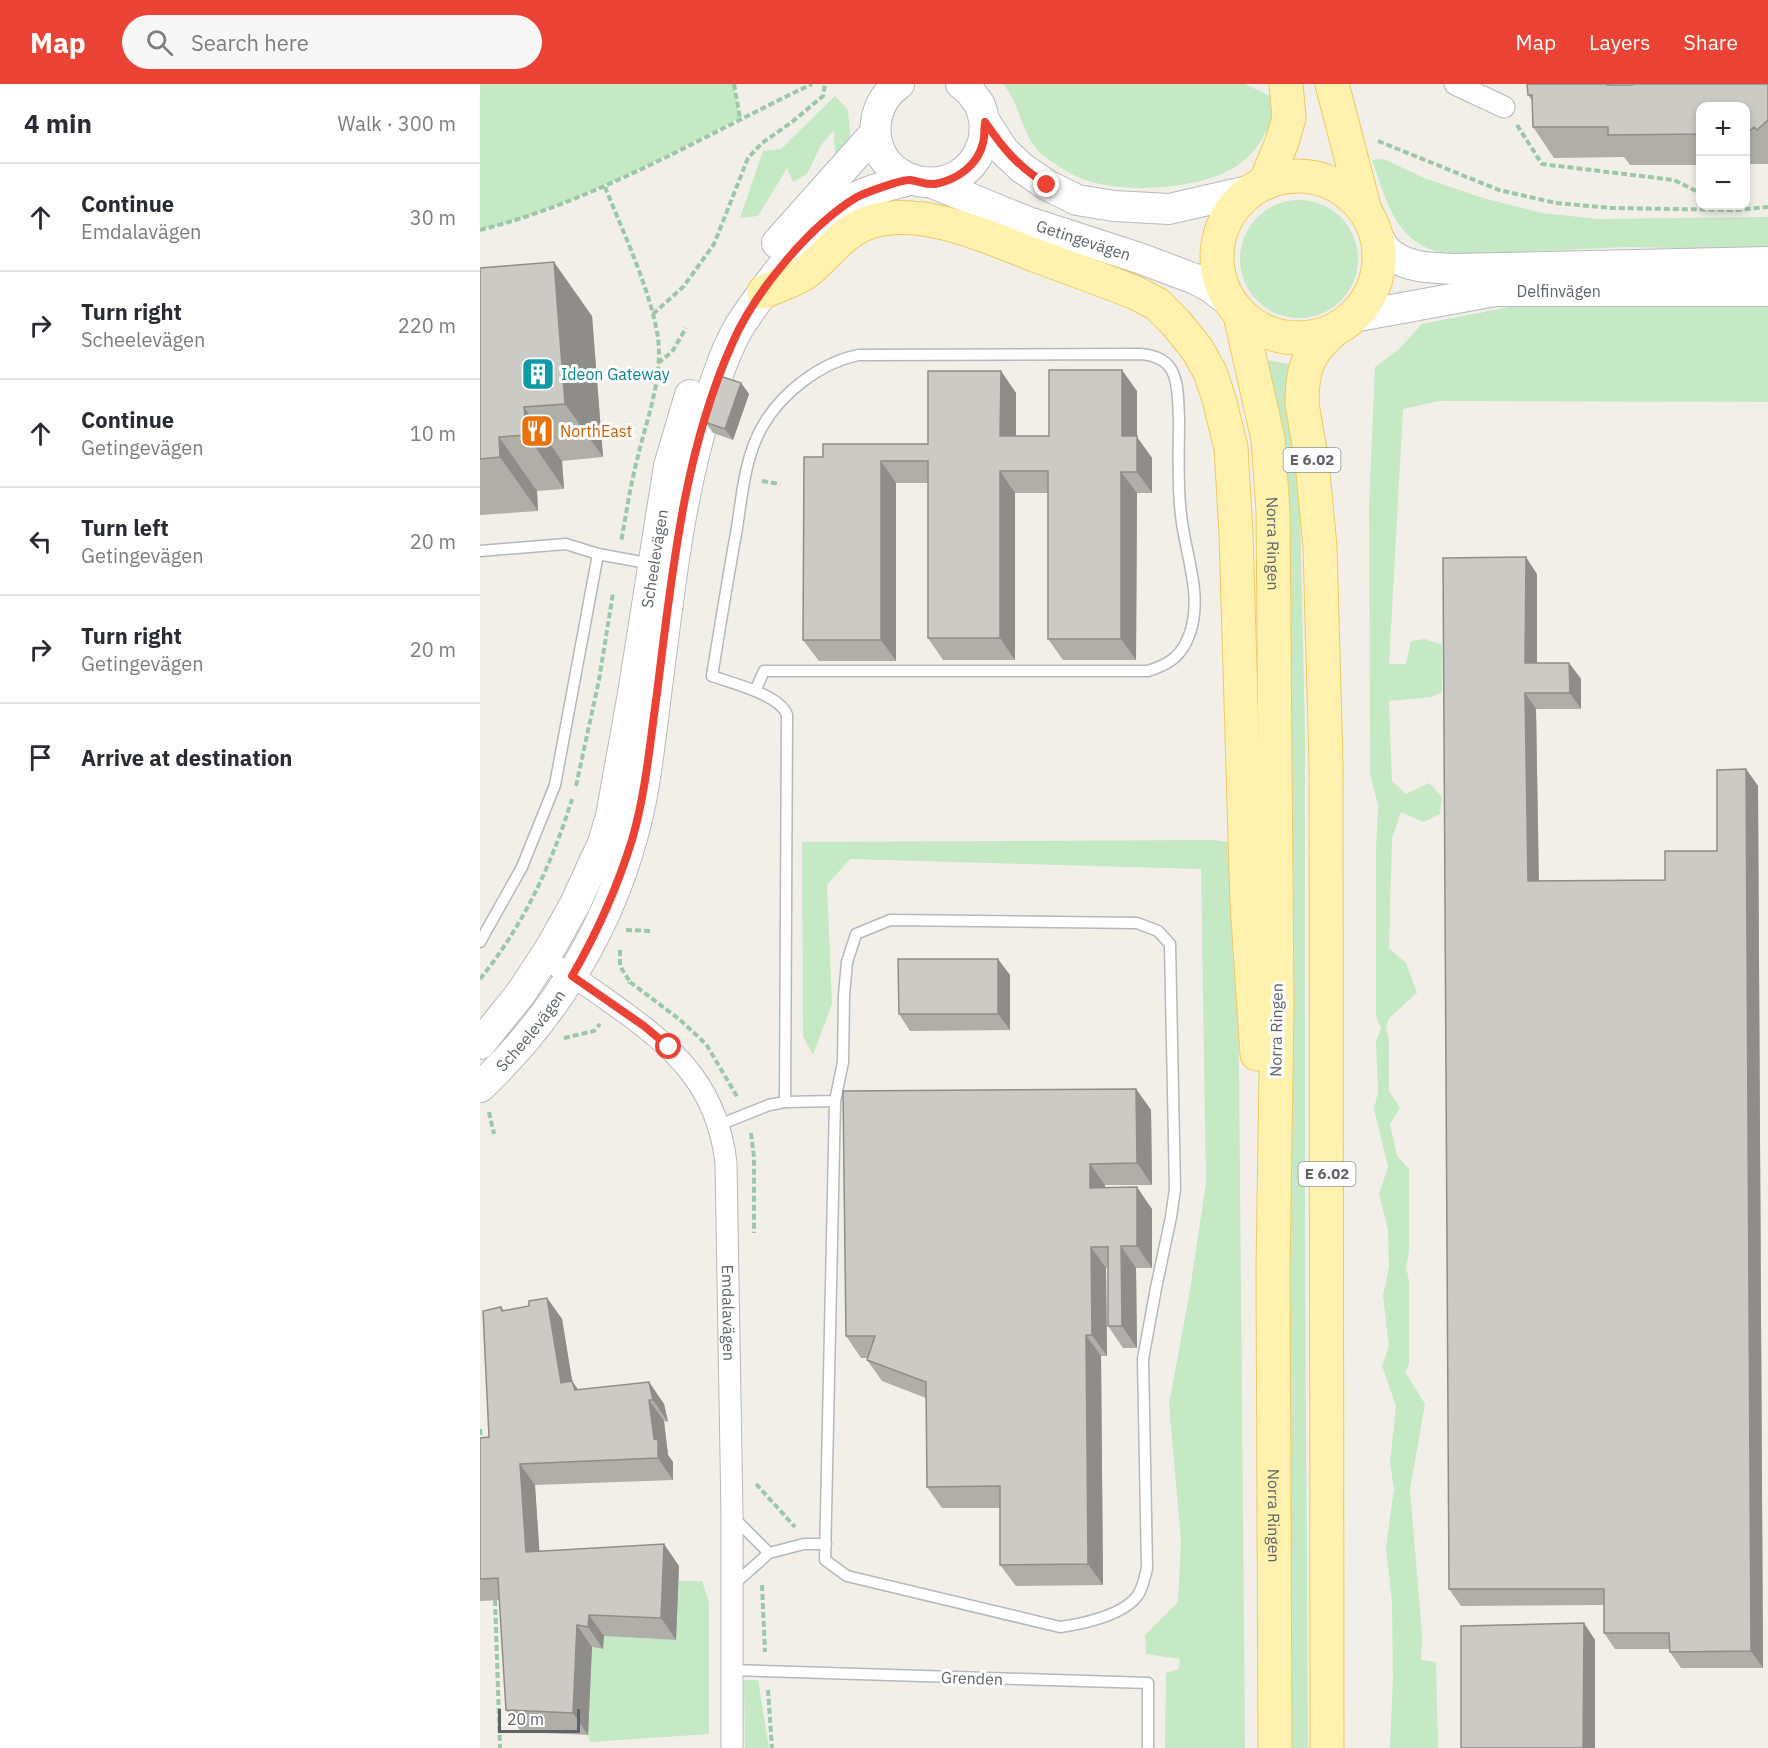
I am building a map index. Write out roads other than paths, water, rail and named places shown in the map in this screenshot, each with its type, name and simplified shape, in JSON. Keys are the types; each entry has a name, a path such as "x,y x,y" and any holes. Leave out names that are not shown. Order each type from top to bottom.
{"main road":[{"name":"Norra Ringen","path":"1275,1748 1273,1269 1277,1008 1272,475 1263,410 1235,308 1220,278 1217,250 1220,234 1229,215 1242,198 1258,186 1282,142 1289,118 1286,84"},
{"path":"1235,308 1265,331 1292,338 1318,336 1343,324 1362,308 1372,291 1378,273 1379,260 1371,223 1332,84"},
{"path":"1258,186 1293,176 1324,180 1352,196 1371,223"},
{"path":"764,292 807,272 840,240 868,223 906,218 943,223 977,233 1136,292 1157,304 1176,323 1197,349 1210,372 1220,399 1231,448 1236,534 1246,903 1273,1269"},
{"name":"E 6.02","path":"1327,1748 1326,763 1317,497 1302,404 1302,389 1304,372 1310,355 1318,345 1343,324"}],"street":[{"name":"Getingevägen","path":"865,84 875,103 879,148 886,161 896,172 1028,222 1195,279 1209,286 1235,308"},
{"path":"876,125 882,101 899,84"},
{"path":"961,84 969,90 980,105 985,122 1004,150 1022,168 1047,185 1077,200 1114,206 1169,209 1258,186"},
{"path":"1455,84 1504,107"},
{"path":"922,182 956,177 973,164 983,144 985,122"},
{"name":"Scheelevägen","path":"480,1087 553,1005 572,976 603,920 632,839 646,780 669,466 689,396 714,336 772,248 876,125"},
{"name":"Scheelevägen","path":"480,1044 521,993 543,959 575,904 603,843 611,816 633,694 663,566 718,375 739,328 796,248 841,207 861,195 922,182"},
{"name":"Delfinvägen","path":"1371,223 1389,253 1403,261 1424,268 1768,262"},
{"name":"Delfinvägen","path":"1343,324 1495,291 1768,291"},
{"name":"Emdalavägen","path":"543,959 572,976 644,1026 683,1062 703,1088 719,1125 726,1163 732,1515 732,1748"}],"lane":[{"path":"755,691 764,671 1148,671 1173,661 1190,633 1194,607 1193,575 1181,518 1178,399 1174,374 1167,364 1153,355 1146,354 870,354 844,358 804,381 780,402 770,414 755,442 745,479 712,676 755,691 780,705 787,716 785,1102"},
{"path":"480,551 567,544 598,554 663,566"},
{"path":"480,942 522,867 555,785 598,554"},
{"path":"890,920 1137,923 1158,931 1170,944 1174,1189 1171,1218 1143,1359 1147,1557 1144,1582 1137,1595 1126,1606 1082,1624 1060,1627 847,1576 825,1560 835,1101 843,1062 847,962 856,934 890,920"},
{"path":"719,1125 769,1105 785,1102 835,1101"},
{"path":"732,1515 770,1553"},
{"path":"732,1586 770,1553 804,1544 826,1544"},
{"name":"Grenden","path":"732,1670 1148,1683 1148,1748"}],"place":[{"name":"Ideon Gateway","path":"538,374"},
{"name":"NorthEast","path":"537,431"}]}
